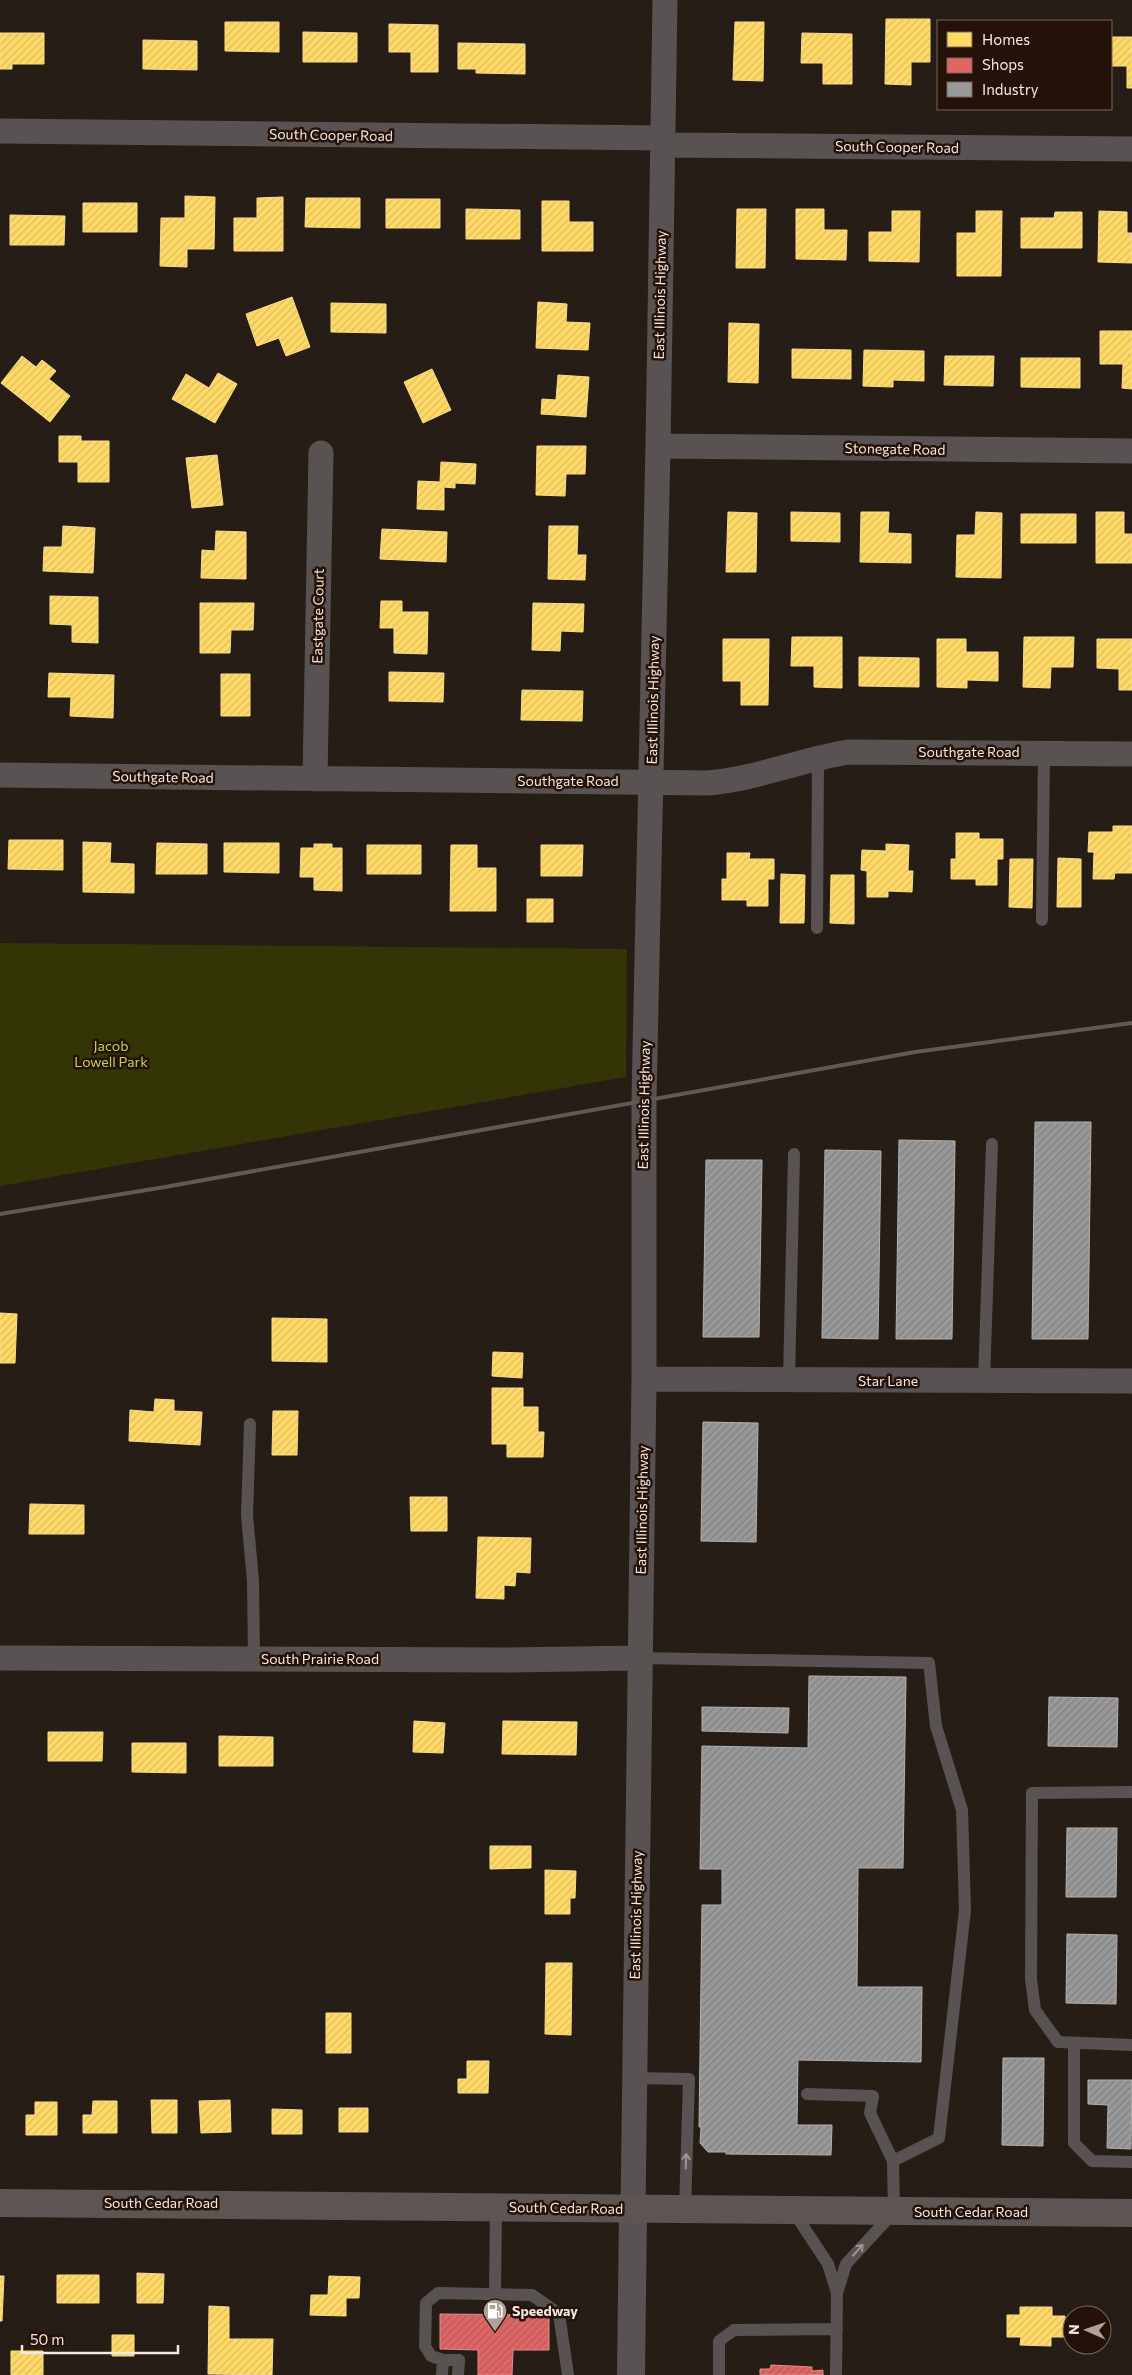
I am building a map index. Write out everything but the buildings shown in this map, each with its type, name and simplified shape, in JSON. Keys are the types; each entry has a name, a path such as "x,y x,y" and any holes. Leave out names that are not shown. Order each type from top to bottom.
{"main road":[{"name":"South Cedar Road","path":"0,2202 633,2210 1132,2213"}],"street":[{"name":"East Illinois Highway","path":"633,2210 644,1379 644,1100 652,782 665,0"},
{"name":"South Cooper Road","path":"0,131 1132,149"},
{"name":"Stonegate Road","path":"658,446 1132,451"},
{"name":"Eastgate Court","path":"316,779 320,453"},
{"name":"Southgate Road","path":"0,775 708,782 742,779 818,758 848,752 1132,754"},
{"name":"Star Lane","path":"644,1379 1132,1381"},
{"name":"South Prairie Road","path":"0,1658 506,1660 640,1658"},
{"path":"631,2375 633,2210"}],"lane":[{"path":"1042,920 1044,753"},
{"path":"817,928 818,758"},
{"path":"984,1381 992,1144"},
{"path":"789,1381 794,1154"},
{"path":"250,1424 247,1515 253,1581 254,1659"},
{"path":"640,1658 929,1663 936,1726 962,1810 965,1910 939,2138 893,2161"},
{"path":"1132,1792 1032,1793 1031,1979 1035,2010 1058,2042 1132,2045"},
{"path":"1074,2043 1074,2143 1092,2161 1132,2162"},
{"path":"634,2078 689,2079 685,2210"},
{"path":"807,2094 873,2096 870,2113 893,2161 894,2212 846,2264 837,2293 836,2375"},
{"path":"495,2293 496,2207"},
{"path":"793,2211 828,2264 837,2293"},
{"path":"458,2375 459,2360 443,2360 431,2356 425,2346 426,2303 438,2293 532,2295 559,2314 568,2375"},
{"path":"719,2375 718,2341 734,2330 837,2329"},
{"path":"442,2375 443,2360"}],"green space":[{"name":"Jacob Lowell Park","path":"0,943 627,949 626,1077 0,1186"}],"railway":[{"path":"0,1214 165,1187 915,1052 1132,1023"}],"place":[{"name":"Speedway","path":"495,2332"}]}
